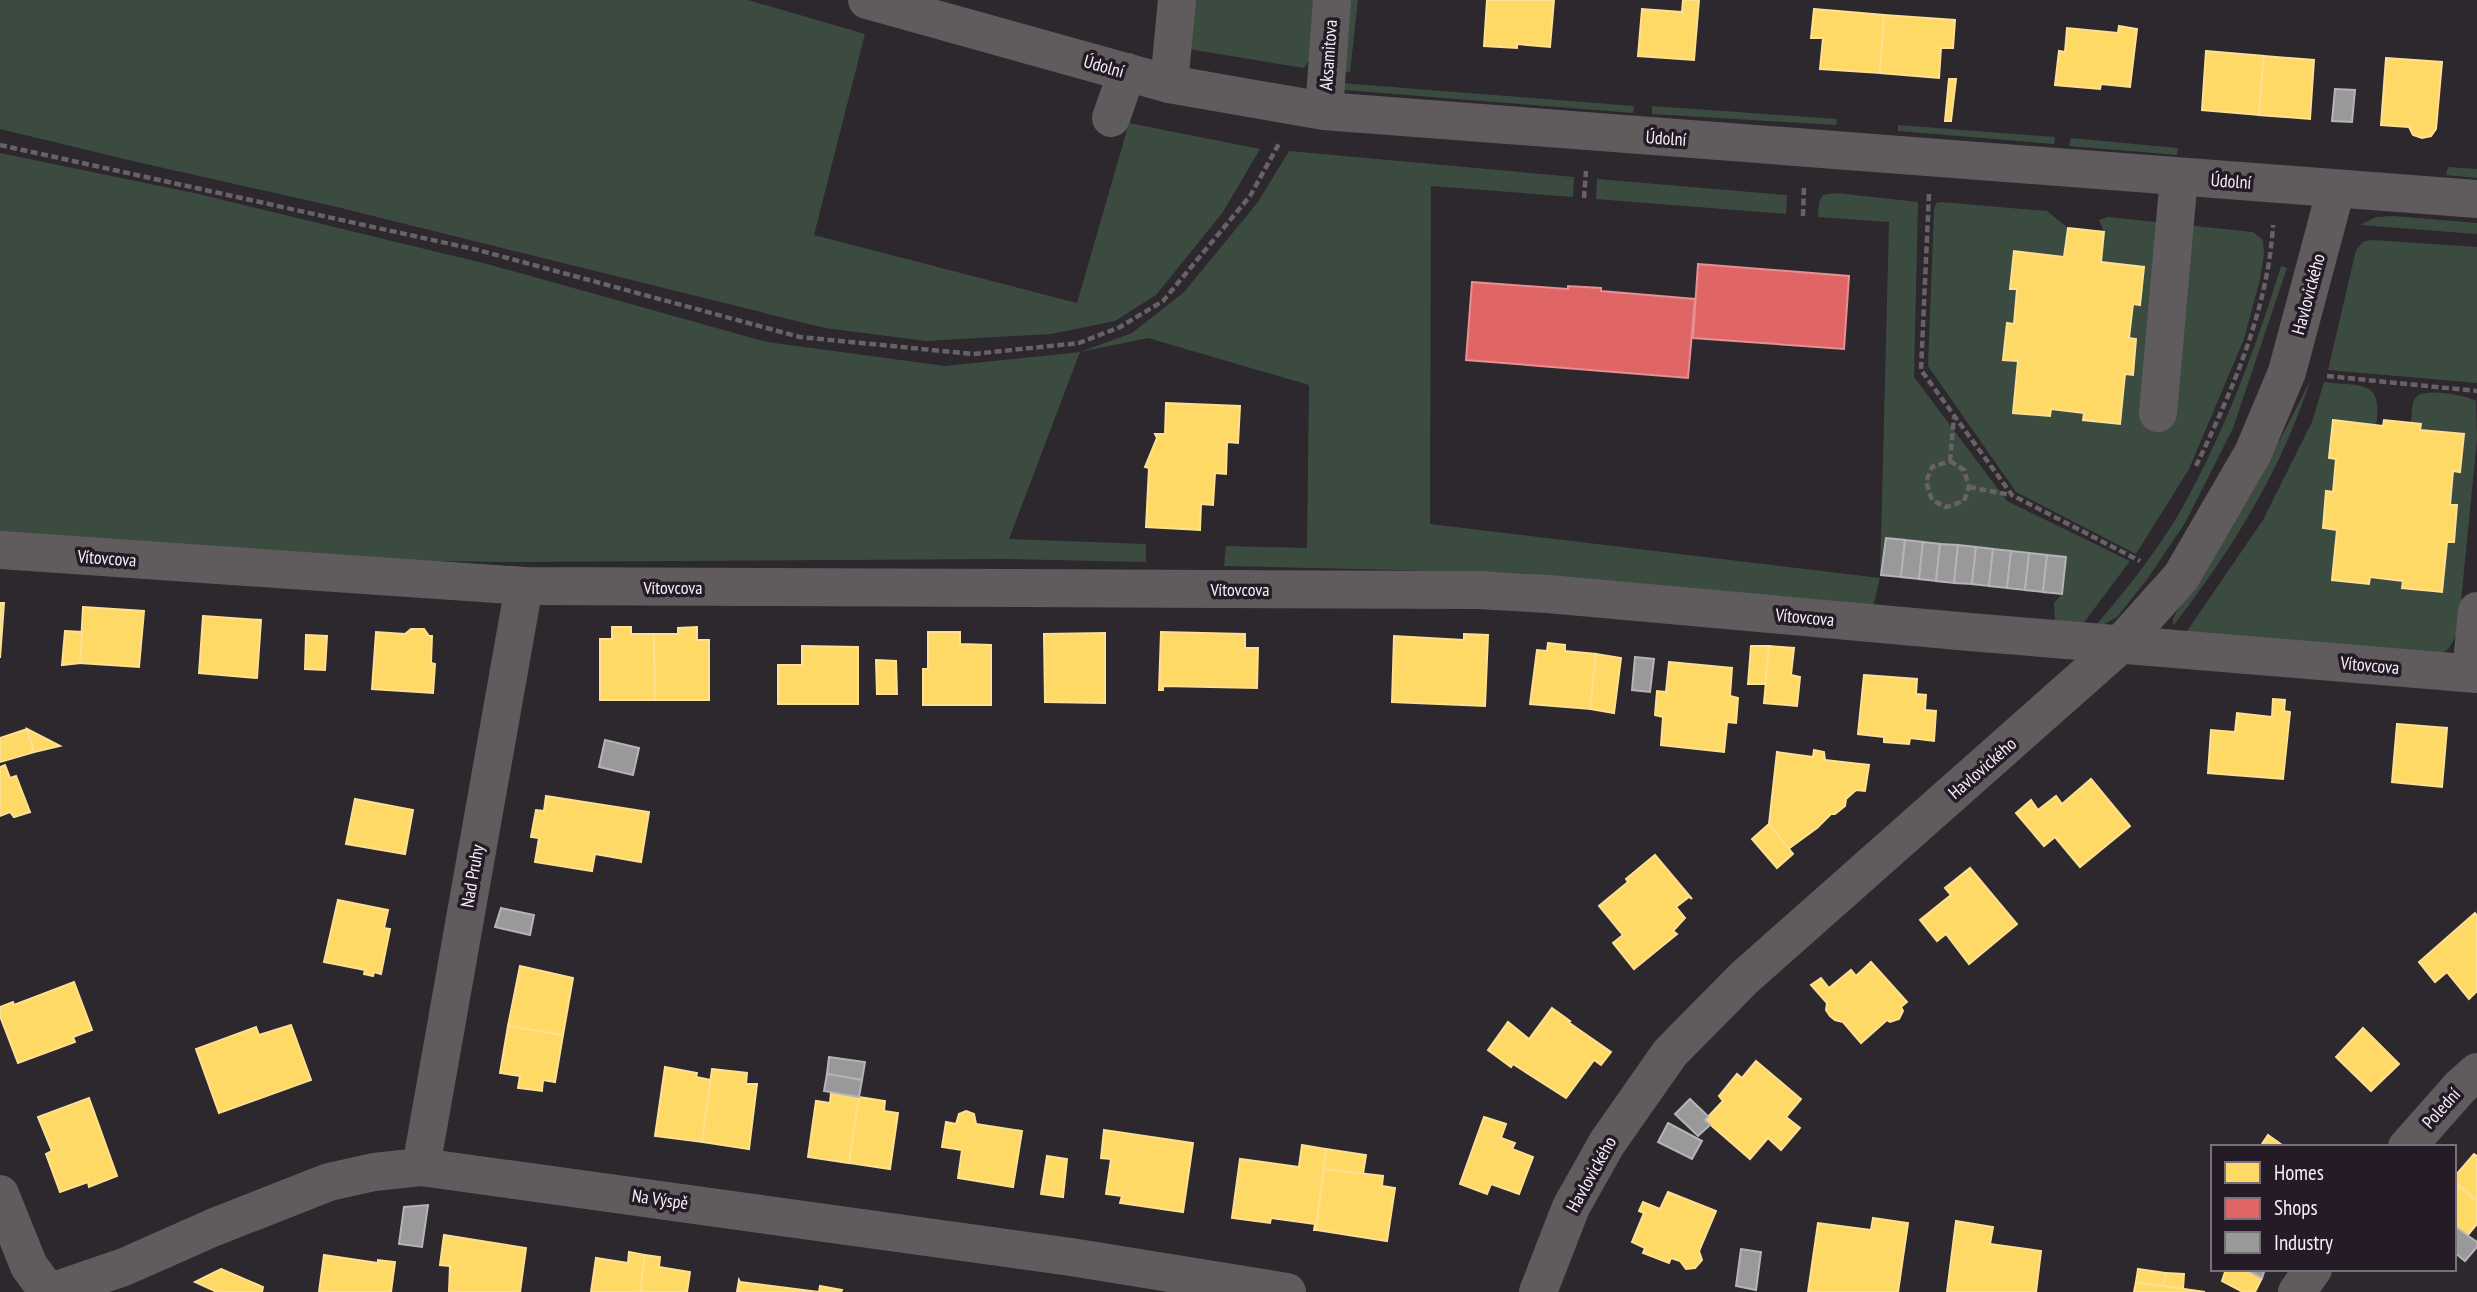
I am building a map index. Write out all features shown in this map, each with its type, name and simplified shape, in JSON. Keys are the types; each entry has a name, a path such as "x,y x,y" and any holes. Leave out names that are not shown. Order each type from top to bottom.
{"street":[{"name":"Údolní","path":"867,0 1169,84 1311,109 2477,200"},
{"path":"1169,84 1177,0"},
{"name":"Aksamitova","path":"1311,109 1332,0"},
{"path":"1111,118 1127,72"},
{"path":"2158,413 2179,177"},
{"name":"Havlovického","path":"1538,1292 1571,1207 1606,1143 1670,1053 1744,978 2120,645 2181,577 2253,453 2287,372 2336,189"},
{"name":"Vítovcova","path":"0,550 524,586 1478,590 2474,673"},
{"name":"Nad Pruhy","path":"421,1167 524,586"},
{"path":"2474,673 2477,611"},
{"name":"Polední","path":"2409,1145 2460,1087 2477,1072"},
{"name":"Na Výspě","path":"50,1292 124,1267 212,1228 329,1182 374,1172 421,1167 1071,1257 1287,1292"},
{"path":"0,1194 29,1266 50,1292"},
{"path":"2297,1292 2312,1271"}],"path":[{"path":"0,145 478,250 800,337 973,354 1079,343 1120,327 1163,300 1250,196 1311,109"},
{"path":"1931,158 1920,370 2012,495"},
{"path":"1584,198 1586,167"},
{"path":"1803,216 1804,183"},
{"path":"2191,476 2242,360 2264,289 2273,225"},
{"path":"2318,375 2477,391"},
{"path":"1950,461 1954,416"},
{"path":"1950,461 1964,470 1969,487 1964,501 1946,507 1932,500 1926,482 1932,467 1950,461"},
{"path":"1969,487 2012,495 2140,561 2147,550"}],"green space":[{"path":"0,0 748,0 865,34 814,235 1077,303 1129,123 1260,149 1223,212 1156,295 1115,321 1051,334 926,341 825,328 333,206 0,129"},
{"path":"1194,0 1323,0 1319,44 1304,68 1189,49"},
{"path":"1341,0 1358,0 1350,72 1339,71"},
{"path":"1341,83 1634,106 1633,113 1344,90"},
{"path":"1652,106 1837,119 1836,125 1652,114"},
{"path":"1898,125 2055,137 2054,144 1898,131"},
{"path":"2071,138 2178,148 2177,155 2069,146"},
{"path":"1289,151 1574,177 1573,197 1431,186 1430,524 1880,578 1873,607 1523,573 1224,566 1226,546 1307,548 1309,385 1148,338 1080,352 1132,333 1184,292 1258,202"},
{"path":"0,153 194,193 487,264 767,342 945,366 1080,352 1009,539 1146,544 1146,562 1002,559 509,562 300,559 0,534"},
{"path":"2448,167 2477,169 2477,178 2446,175"},
{"path":"1597,179 1787,195 1786,214 1596,199"},
{"path":"1836,193 1918,202 1914,377 2007,501 2130,561 2082,625 2055,622 2054,603 2062,594 2066,557 1886,538 1880,578 1889,222 1818,217 1819,202 1823,195"},
{"path":"1936,203 2047,211 2068,228 2064,257 2014,252 2010,289 2017,289 2014,324 2007,323 2004,360 2018,361 2013,413 2049,416 2051,409 2084,413 2120,423 2125,374 2133,375 2136,339 2129,338 2133,304 2143,267 2101,262 2104,232 2099,220 2108,217 2253,232 2263,240 2260,279 2244,339 2189,469 2136,554 2016,492 1928,366 1934,210"},
{"path":"2376,217 2477,223 2477,234 2360,225"},
{"path":"2364,241 2477,247 2477,383 2328,370 2356,250"},
{"path":"2281,266 2287,268 2233,428 2185,523 2148,578 2117,617 2105,624 2097,624 2159,545 2209,457 2236,394"},
{"path":"2310,381 2285,447 2252,509 2215,569 2173,626 2177,611 2248,499"},
{"path":"2324,382 2367,388 2373,393 2377,411 2376,426 2333,420 2330,457 2336,459 2333,492 2326,491 2323,528 2337,530 2332,580 2367,584 2368,578 2403,581 2403,588 2438,593 2444,543 2453,543 2458,506 2448,505 2453,471 2460,471 2464,435 2411,429 2412,407 2417,396 2437,392 2476,401 2477,439 2458,632 2449,648 2441,655 2185,634 2263,520 2312,422"}],"building: Homes":[{"path":"1487,0 1554,0 1550,47 1517,44 1517,48 1484,46"},
{"path":"1683,0 1699,0 1694,60 1638,56 1642,9 1682,12"},
{"path":"1814,9 1884,15 1880,73 1820,69 1823,38 1811,38"},
{"path":"1884,15 1955,20 1953,48 1941,48 1939,78 1880,73"},
{"path":"2119,26 2137,29 2130,87 2101,84 2100,89 2055,85 2059,51 2065,52 2067,28 2118,33"},
{"path":"2206,51 2264,56 2259,115 2202,110"},
{"path":"2264,56 2314,60 2310,119 2259,115"},
{"path":"2386,58 2442,62 2436,129 2431,136 2422,138 2413,135 2409,127 2381,125"},
{"path":"1949,79 1956,79 1951,121 1945,121"},
{"path":"2068,228 2104,232 2101,262 2144,267 2140,305 2133,304 2129,338 2136,339 2133,375 2125,374 2120,424 2083,420 2084,413 2051,409 2050,416 2013,413 2018,361 2003,360 2007,323 2014,324 2017,289 2010,289 2014,251 2064,257"},
{"path":"1166,403 1240,406 1238,443 1227,442 1226,474 1215,473 1213,505 1201,504 1200,530 1146,527 1149,468 1145,467 1157,438 1155,434 1165,434"},
{"path":"2333,420 2383,426 2384,420 2421,424 2420,430 2464,434 2460,472 2453,471 2450,505 2457,505 2454,542 2447,542 2442,592 2402,588 2403,581 2370,577 2369,584 2332,580 2337,530 2323,528 2326,491 2333,492 2336,459 2329,458"},
{"path":"0,603 4,603 0,658"},
{"path":"83,607 144,611 139,667 80,663"},
{"path":"203,616 261,620 257,678 199,673"},
{"path":"612,627 631,627 631,634 654,634 655,700 600,700 600,639 612,639"},
{"path":"697,627 697,640 709,640 709,700 655,700 654,634 678,634 678,628"},
{"path":"411,629 424,629 432,636 431,663 435,664 433,693 372,689 376,632 405,634"},
{"path":"65,631 82,632 80,663 62,665"},
{"path":"928,632 960,632 960,644 991,645 991,705 923,705 923,669 928,669"},
{"path":"1161,632 1245,634 1245,648 1258,648 1257,688 1163,686 1163,690 1159,690"},
{"path":"1105,633 1105,703 1045,702 1044,634"},
{"path":"1464,634 1488,635 1485,706 1392,702 1394,636 1464,640"},
{"path":"306,635 327,636 325,670 305,669"},
{"path":"1548,643 1565,645 1565,651 1596,654 1590,709 1530,704 1537,650 1547,651"},
{"path":"802,646 858,647 858,704 778,704 778,665 802,665"},
{"path":"1751,646 1769,646 1765,684 1748,684"},
{"path":"1769,646 1794,648 1791,675 1800,677 1797,706 1764,703"},
{"path":"1596,654 1621,658 1614,713 1590,709"},
{"path":"876,660 896,661 897,694 877,694"},
{"path":"1669,662 1732,668 1730,696 1738,698 1736,723 1727,722 1724,752 1661,745 1663,717 1655,715 1657,691 1666,692"},
{"path":"1864,675 1917,679 1916,694 1926,695 1925,710 1936,711 1934,741 1910,738 1909,744 1884,742 1884,737 1858,734"},
{"path":"2273,699 2285,700 2284,711 2290,712 2283,779 2208,773 2211,730 2235,732 2237,713 2272,717"},
{"path":"2397,724 2447,728 2442,787 2392,782"},
{"path":"27,729 34,752 0,762 0,738"},
{"path":"27,729 60,746 34,752"},
{"path":"1814,750 1824,752 1825,760 1869,765 1865,791 1856,790 1846,799 1845,806 1788,849 1769,824 1777,752 1813,757"},
{"path":"5,765 10,778 16,776 30,812 14,817 10,812 0,816 0,767"},
{"path":"2091,779 2130,826 2080,867 2055,837 2044,846 2016,813 2031,800 2038,810 2056,796 2062,804"},
{"path":"546,796 649,812 641,862 595,854 592,871 535,862 539,838 531,837 536,810 544,811"},
{"path":"355,799 413,810 405,854 346,844"},
{"path":"1769,824 1793,854 1777,868 1752,839"},
{"path":"1655,855 1692,899 1689,897 1676,907 1685,918 1673,931 1677,934 1634,969 1613,943 1623,935 1599,906"},
{"path":"1970,868 2017,924 1969,964 1946,934 1937,941 1920,920 1951,895 1945,888"},
{"path":"338,900 388,910 384,928 390,929 381,974 374,972 373,976 364,974 365,970 324,962"},
{"path":"2475,913 2477,991 2469,999 2447,972 2435,982 2419,962"},
{"path":"1871,962 1907,1002 1901,1007 1903,1011 1899,1019 1890,1022 1887,1020 1861,1043 1843,1022 1830,1016 1826,1010 1827,1003 1811,985 1821,978 1829,988 1851,970 1856,976"},
{"path":"520,966 573,978 563,1035 508,1026"},
{"path":"74,982 92,1030 73,1037 75,1042 18,1063 0,1016 0,1007 13,1002 14,1005"},
{"path":"1552,1008 1611,1052 1601,1065 1594,1060 1566,1098 1513,1064 1511,1067 1488,1050 1508,1022 1529,1039"},
{"path":"291,1025 311,1080 219,1113 196,1049 256,1027 259,1035"},
{"path":"508,1026 563,1035 555,1082 543,1080 542,1091 518,1088 520,1076 500,1073"},
{"path":"2363,1028 2399,1064 2371,1091 2336,1057"},
{"path":"1756,1061 1801,1099 1786,1117 1800,1128 1781,1150 1768,1138 1750,1159 1705,1120 1723,1101 1719,1096 1737,1074 1742,1078"},
{"path":"665,1067 697,1073 696,1077 711,1080 702,1142 655,1136"},
{"path":"712,1069 747,1073 746,1084 757,1084 749,1149 702,1142"},
{"path":"831,1093 859,1097 849,1163 808,1157 816,1101 830,1103"},
{"path":"859,1097 885,1101 884,1111 898,1113 890,1169 849,1163"},
{"path":"89,1098 117,1176 89,1187 88,1182 60,1192 46,1154 52,1151 38,1117"},
{"path":"966,1111 974,1114 976,1124 1022,1131 1013,1187 958,1178 962,1150 942,1147 946,1122 956,1124 959,1114"},
{"path":"1484,1117 1506,1124 1501,1138 1515,1143 1512,1149 1533,1157 1519,1194 1491,1184 1487,1194 1460,1184"},
{"path":"1104,1130 1193,1143 1183,1212 1120,1203 1122,1196 1106,1194 1111,1159 1101,1158"},
{"path":"2268,1135 2282,1145 2261,1145"},
{"path":"1302,1145 1326,1149 1316,1230 1315,1224 1271,1218 1270,1223 1232,1218 1240,1159 1299,1167"},
{"path":"1326,1149 1366,1155 1363,1174 1324,1169"},
{"path":"2474,1154 2477,1156 2477,1201 2456,1184 2456,1175"},
{"path":"1047,1156 1067,1159 1063,1197 1041,1194"},
{"path":"1324,1169 1383,1176 1382,1186 1395,1188 1387,1241 1316,1230"},
{"path":"2456,1184 2477,1201 2477,1224 2467,1236 2456,1228"},
{"path":"1668,1192 1716,1211 1699,1251 1702,1260 1695,1268 1686,1269 1680,1261 1671,1258 1669,1263 1643,1253 1645,1248 1632,1242 1644,1213 1639,1211 1643,1202 1660,1209"},
{"path":"1873,1218 1908,1223 1898,1292 1808,1292 1818,1223 1871,1230"},
{"path":"1956,1221 1993,1227 1990,1244 2041,1251 2036,1292 1947,1292"},
{"path":"444,1235 526,1248 520,1292 449,1292 450,1266 440,1265"},
{"path":"629,1252 645,1255 640,1292 591,1292 596,1258 628,1263"},
{"path":"324,1255 378,1263 378,1260 395,1262 391,1292 319,1292"},
{"path":"645,1255 660,1257 659,1267 690,1272 687,1292 640,1292"},
{"path":"221,1269 263,1287 262,1292 217,1292 195,1282"},
{"path":"2138,1269 2166,1273 2163,1286 2136,1282"},
{"path":"2225,1271 2249,1271 2262,1278 2255,1292 2243,1292 2222,1281"},
{"path":"2166,1273 2184,1274 2183,1289 2163,1286"},
{"path":"739,1280 740,1282 819,1292 737,1292"},
{"path":"2136,1282 2163,1286 2205,1292 2134,1292"},
{"path":"820,1286 842,1290 819,1292"}],"building: Shops":[{"path":"1698,264 1849,276 1844,349 1693,338"},
{"path":"1472,282 1568,289 1568,286 1601,288 1601,291 1695,299 1688,378 1466,360"}],"building: Industry":[{"path":"2335,89 2355,90 2352,122 2332,121"},
{"path":"1886,538 1905,540 1901,577 1881,575"},
{"path":"1905,540 1923,542 1919,579 1901,577"},
{"path":"1923,542 1940,544 1936,581 1919,579"},
{"path":"1940,544 1958,545 1954,583 1936,581"},
{"path":"1958,545 1976,547 1972,584 1954,583"},
{"path":"1976,547 1993,549 1989,586 1972,584"},
{"path":"1993,549 2011,551 2007,588 1989,586"},
{"path":"2011,551 2029,553 2025,590 2007,588"},
{"path":"2029,553 2047,555 2043,592 2025,590"},
{"path":"2047,555 2066,557 2062,594 2043,592"},
{"path":"1635,657 1654,659 1650,692 1632,690"},
{"path":"605,740 639,748 633,775 599,767"},
{"path":"501,908 534,915 530,935 495,927"},
{"path":"829,1057 865,1062 862,1080 827,1074"},
{"path":"827,1074 862,1080 859,1097 824,1091"},
{"path":"1690,1099 1708,1116 1705,1120 1710,1125 1698,1136 1675,1114"},
{"path":"1668,1123 1702,1141 1692,1159 1658,1142"},
{"path":"428,1205 422,1247 399,1244 404,1207"},
{"path":"2456,1227 2477,1242 2477,1247 2465,1261 2456,1254"},
{"path":"1741,1249 1761,1252 1756,1290 1736,1286"},
{"path":"2249,1271 2264,1271 2262,1278"}]}
